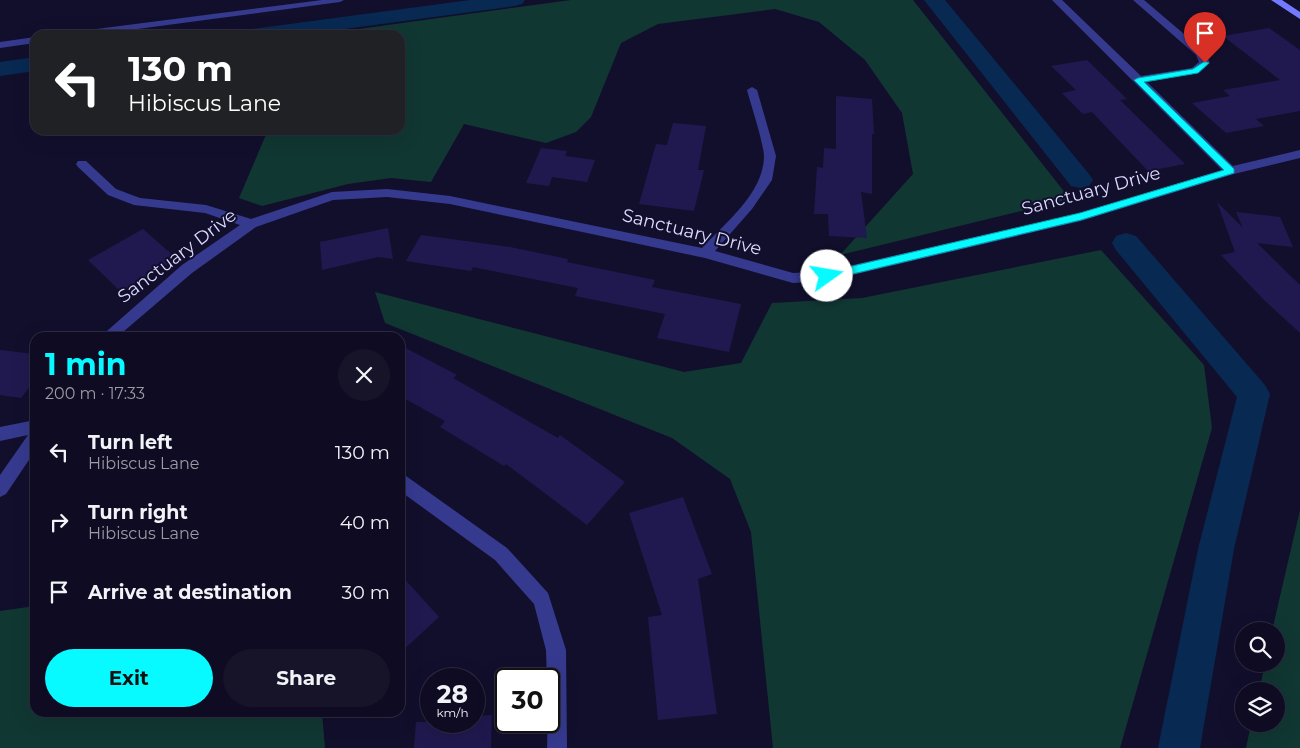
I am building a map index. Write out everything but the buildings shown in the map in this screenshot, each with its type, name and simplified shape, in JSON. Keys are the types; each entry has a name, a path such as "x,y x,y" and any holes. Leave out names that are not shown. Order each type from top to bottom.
{"street":[{"path":"1057,0 1231,171"},
{"path":"1138,0 1200,53 1205,63 1195,71 1138,80"},
{"path":"1276,0 1300,16"},
{"path":"705,253 748,206 766,180 770,156 752,90"},
{"name":"Sanctuary Drive","path":"113,332 187,269 251,224 332,196 387,193 450,200 705,253 793,278 827,276 1081,217 1231,171 1300,154"},
{"path":"82,164 112,192 138,202 206,209 251,224"},
{"path":"0,434 30,428"},
{"path":"0,489 30,445"},
{"path":"405,485 501,554 542,599 556,650 557,748"}],"lane":[{"path":"111,30 340,0"},
{"path":"0,45 30,41"}],"green space":[{"path":"571,0 913,0 1070,199 840,255 913,174 902,113 865,60 819,22 775,9 658,24 621,43 591,117 576,132 546,143 464,124 431,182 391,178 348,184 262,206 239,198 266,135 405,135 405,30 352,30"},
{"path":"1101,250 1204,365 1212,428 1120,748 773,748 751,532 730,479 672,438 385,323 375,292 684,372 741,363 772,303 862,298"},
{"path":"1300,510 1300,748 1246,748 1249,732 1285,732 1285,682 1261,682 1263,672 1285,672 1285,622 1274,622"},
{"path":"30,607 30,717 322,717 325,748 0,748 0,611"}],"waterway":[{"path":"290,30 515,0"},
{"path":"934,0 1080,180"},
{"path":"0,69 30,65"},
{"path":"1126,243 1254,394 1216,549 1179,748"}],"route":[{"path":"827,276 1081,217 1231,171 1138,80 1195,71 1205,63"}]}
